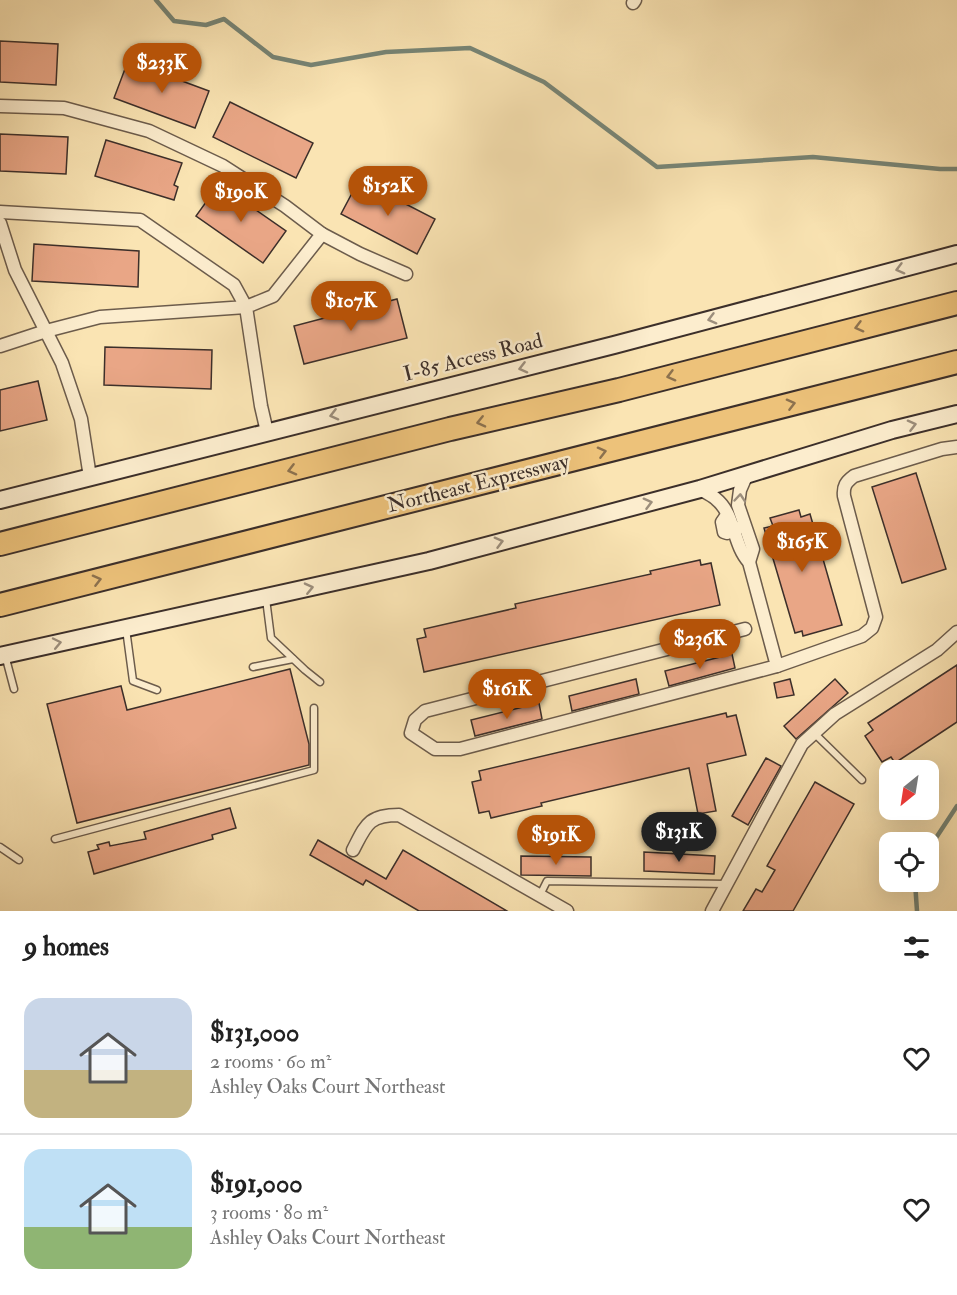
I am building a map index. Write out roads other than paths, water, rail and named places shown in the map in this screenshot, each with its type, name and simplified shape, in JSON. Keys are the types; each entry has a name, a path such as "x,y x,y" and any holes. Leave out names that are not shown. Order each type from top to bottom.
{"highway":[{"path":"0,544 450,429 619,390 957,303"},
{"name":"Northeast Expressway","path":"0,605 957,362"}],"main road":[{"name":"I-85 Access Road","path":"0,500 603,348 957,255"},
{"path":"2,655 429,561 700,489 892,430 957,414"}],"street":[{"path":"0,106 64,108 149,131 223,166 285,206 321,234 406,274"},
{"path":"0,212 140,220 234,285 246,307 267,432"},
{"path":"0,222 15,270 62,363 81,419 90,477"},
{"path":"0,346 45,331 100,317 246,307 273,296 321,234"},
{"path":"745,629 425,711 414,720 411,733 435,749 460,748 777,666 862,636 872,628 876,617 843,488 854,476 942,449 957,447"},
{"path":"747,474 738,497 741,554 749,562 777,666"},
{"path":"700,489 717,499 739,528"},
{"path":"712,911 802,744 835,714 937,650 957,632"},
{"path":"353,850 366,825 381,815 399,815 567,911"}],"lane":[{"path":"266,598 271,638 320,682"},
{"path":"126,628 133,681 157,690"},
{"path":"2,655 14,689"},
{"path":"253,667 293,659"},
{"path":"55,839 314,770 314,708"},
{"path":"814,733 862,780"},
{"path":"0,847 19,860"},
{"path":"540,896 547,881 726,884"}],"waterway":[{"path":"156,0 174,21 206,25 224,19 273,57 311,65 386,52 470,48 544,82 657,167 813,157 957,169"},
{"path":"939,833 957,806"},
{"path":"916,892 917,911"}]}
